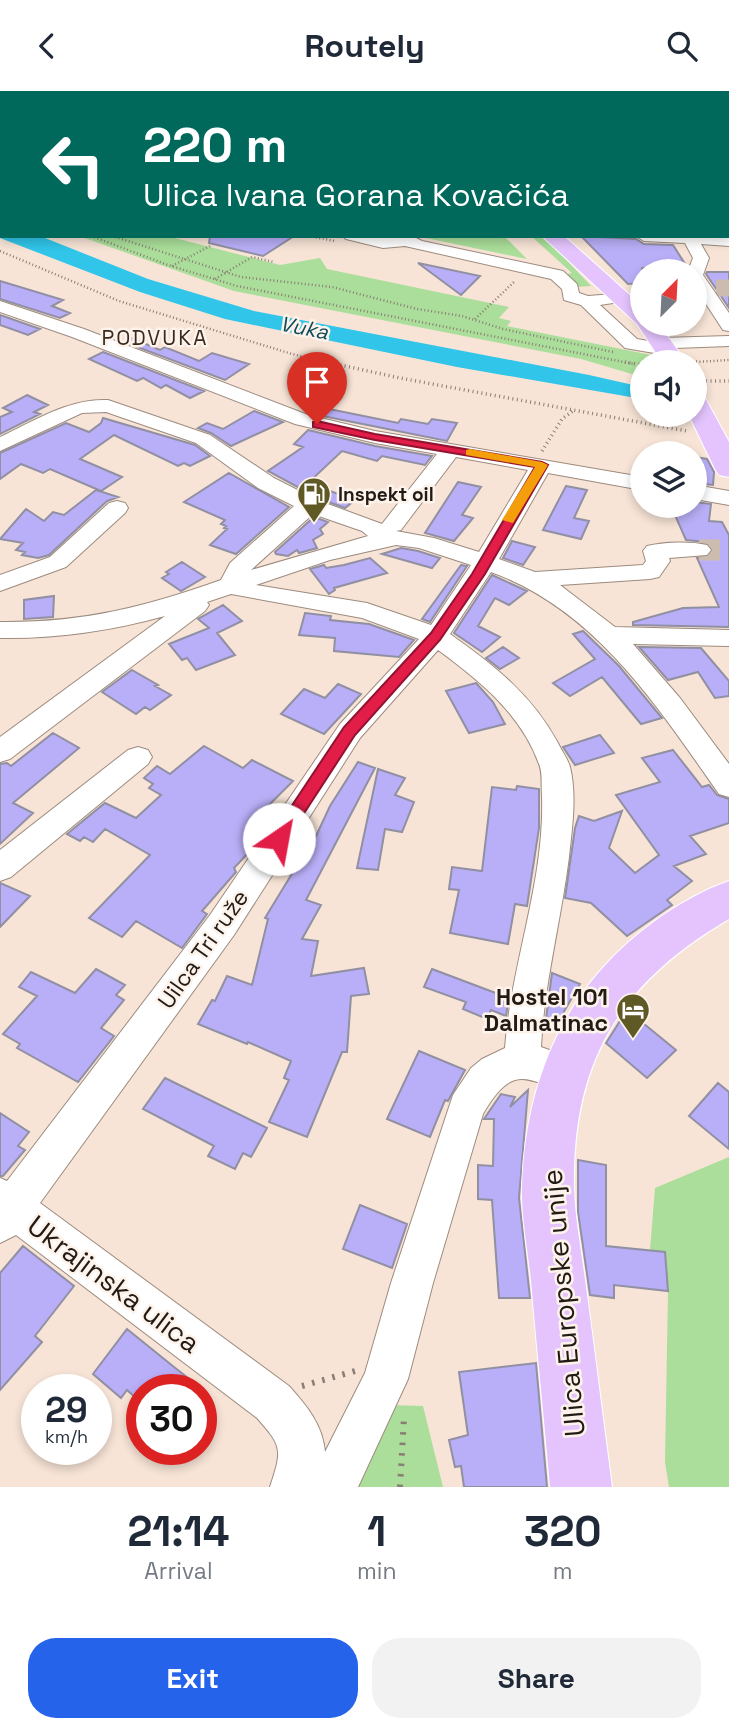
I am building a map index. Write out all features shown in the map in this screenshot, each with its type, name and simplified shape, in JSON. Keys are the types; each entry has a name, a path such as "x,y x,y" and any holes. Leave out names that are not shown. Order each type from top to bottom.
{"main road":[{"path":"554,238 630,307"},
{"path":"710,424 729,469"},
{"name":"Ulica Europske unije","path":"581,1487 548,1188 549,1150 543,1066 575,1042 591,1013 612,987 651,948 729,898"}],"street":[{"path":"360,238 383,243 405,238 547,272 564,279 571,288 570,296 587,301 620,297"},
{"path":"668,238 729,241"},
{"path":"691,240 701,258 695,275 710,289 729,326"},
{"path":"587,301 631,344 729,341"},
{"path":"0,306 78,333 302,420 375,437 630,480"},
{"path":"0,445 75,409 91,405 108,406 203,439 266,483 309,505 532,580 552,591 611,635 652,679 729,786"},
{"path":"0,751 157,619 224,588 342,551 390,532 452,449"},
{"name":"Uilca Tri ruže","path":"4,1210 222,925 350,731 436,636 542,465"},
{"path":"707,494 729,498"},
{"path":"224,588 234,575 309,505"},
{"path":"0,584 67,556 117,508"},
{"path":"287,527 342,551"},
{"path":"260,550 286,568"},
{"path":"532,580 650,572 658,561 655,551 699,551"},
{"path":"224,588 367,611 436,636 483,670 513,698 535,727 555,766 558,821 545,910 525,1015 543,1066 508,1062 485,1077 466,1108 412,1283 386,1379 333,1487"},
{"path":"0,631 69,628 157,619"},
{"path":"611,635 729,638"},
{"path":"0,868 138,757"},
{"name":"Ukrajinska ulica","path":"4,1210 273,1402 299,1430 303,1458 294,1487"}],"path":[{"path":"96,238 172,266 252,290 630,363"},
{"path":"116,238 226,273 332,287 503,329 623,354"},
{"path":"113,244 124,238"},
{"path":"172,266 210,246"},
{"path":"0,251 119,300 292,354 573,411 710,424"},
{"path":"214,280 252,257 274,262"},
{"path":"474,320 518,277"},
{"path":"252,290 258,279"},
{"path":"496,337 503,329"},
{"path":"707,361 729,360"},
{"path":"707,381 729,381"},
{"path":"542,465 541,453 562,419 573,411"},
{"path":"300,1386 358,1370"},
{"path":"400,1487 404,1405"}],"green space":[{"path":"85,238 175,238 280,265 320,258 327,269 509,307 499,318 511,321 507,326 630,351 630,373 581,359 234,291"},
{"path":"426,238 506,238 527,259"},
{"path":"533,238 546,238 591,286 574,287 563,275 572,273"},
{"path":"729,1157 729,1487 669,1487 665,1462 668,1291 665,1252 650,1250 655,1188"},
{"path":"389,1405 423,1406 443,1487 348,1487"}],"water":[{"name":"Vuka","path":"0,238 45,238 148,279 254,311 630,384 630,397 457,367 225,319 140,292"}],"building":[{"path":"210,238 291,238 263,256 209,243"},
{"path":"583,238 636,239 644,244 673,245 682,259 630,259 630,284"},
{"path":"418,263 480,276 461,295"},
{"path":"707,272 729,272 729,308 707,275"},
{"path":"0,281 63,300 52,306 70,313 60,318 0,299"},
{"path":"0,315 40,329 28,335 0,325"},
{"path":"131,338 160,350 165,347 199,361 212,353 249,364 225,380 124,342"},
{"path":"103,352 204,391 190,398 166,385 161,388 143,378 137,381 89,359"},
{"path":"27,395 48,405 34,412 40,414 0,434 0,417 12,412 3,408"},
{"path":"329,409 398,423 401,419 428,424 432,419 457,423 447,441 323,416"},
{"path":"254,411 283,422 231,446 198,428 207,423 223,429"},
{"path":"103,418 195,445 210,456 190,466 184,463 178,466 114,435 80,459 122,477 101,491 50,469 43,473 21,464 0,479 0,453 66,423 89,432 101,423"},
{"path":"308,430 432,456 425,465 382,456 377,461 342,451 308,483 355,500 345,508 318,498 268,471 303,447 294,444"},
{"path":"707,459 714,472 713,485 707,484"},
{"path":"229,473 289,507 236,554 210,545 227,529 221,524 225,520 184,502"},
{"path":"458,482 481,487 462,515 473,518 454,541 425,533"},
{"path":"566,486 587,490 574,518 589,521 581,539 543,530"},
{"path":"96,490 118,497 107,501 49,555 38,558 22,555 25,552 16,550 23,543 0,539 26,509 44,521 53,512 64,515"},
{"path":"707,504 711,504 709,521 722,522 729,535 729,627 633,625 633,622 683,608 719,607 697,558 709,557 713,548 707,542 686,540 676,518 707,518"},
{"path":"314,517 328,522 320,529 323,534 313,540 317,548 299,553 297,550 288,556 276,554 275,552"},
{"path":"512,541 535,547 523,565 503,558"},
{"path":"401,548 440,558 432,568 382,554"},
{"path":"370,558 387,573 334,588 329,594 310,569 324,565 326,568 344,565"},
{"path":"182,562 205,577 181,591 162,578 169,574 166,572"},
{"path":"461,565 467,566 430,622 422,619"},
{"path":"492,575 527,591 509,605 495,598 478,626 500,637 482,652 454,633"},
{"path":"54,596 53,617 24,619 24,600"},
{"path":"223,605 242,621 217,633 235,655 196,670 187,658 182,660 169,644 209,628 198,619"},
{"path":"305,613 331,616 330,620 369,624 414,640 399,657 334,651 335,638 299,635"},
{"path":"583,631 619,666 662,718 641,724 602,677 570,696 553,683 595,659 573,634"},
{"path":"503,647 519,658 500,669 486,658"},
{"path":"639,647 701,648 729,681 729,696 715,698 698,672 668,680"},
{"path":"132,670 171,695 150,710 145,707 136,714 102,692"},
{"path":"476,683 493,702 505,724 469,733 446,691"},
{"path":"338,684 361,694 324,734 281,714 304,689 325,698"},
{"path":"53,733 79,748 13,803 33,813 0,844 0,764 7,763 11,766"},
{"path":"600,735 614,753 575,765 563,747"},
{"path":"204,746 243,768 252,760 293,781 261,813 273,817 250,851 234,868 236,872 202,911 207,914 182,948 136,921 122,937 89,918 150,855 105,829 93,842 84,837 80,841 67,834 105,803 136,818 161,795 149,788 153,784 144,778 157,766 170,774"},
{"path":"673,750 702,787 709,785 717,795 729,799 729,823 690,836 706,854 674,866 692,881 667,900 672,905 627,936 591,903 565,898 575,828 579,816 594,821 622,811 609,848 635,873 659,855 616,795 660,782 642,758"},
{"path":"358,762 375,768 306,900 321,905 302,939 318,941 311,976 364,968 369,994 351,996 347,1052 342,1052 307,1137 269,1122 289,1080 284,1078 291,1061 198,1024 212,1000 215,1001 227,976 252,985 268,919 265,918 307,849 310,849 330,806"},
{"path":"378,769 405,778 395,795 414,802 402,832 385,829 378,870 357,868"},
{"path":"517,786 539,789 539,828 527,906 515,904 508,944 450,933 459,890 449,889 452,867 482,871 492,787 516,790"},
{"path":"0,883 30,896 0,927"},
{"path":"96,969 125,985 116,995 124,1000 101,1028 114,1036 78,1082 17,1048 20,1044 3,1034 37,996 19,987 31,972 75,993"},
{"path":"432,969 509,998 506,1016 491,1010 487,1019 463,1009 466,1002 424,987"},
{"path":"552,973 580,984 555,1027 548,1027 545,1026"},
{"name":"Hostel 101 Dalmatinac","path":"627,1010 676,1050 647,1078 606,1043"},
{"path":"419,1051 465,1070 448,1101 445,1100 430,1137 387,1119"},
{"path":"165,1078 267,1128 251,1157 243,1153 235,1169 208,1156 214,1146 143,1109"},
{"path":"718,1083 729,1092 729,1149 689,1116"},
{"path":"528,1090 519,1198 530,1298 499,1298 492,1200 478,1199 478,1165 493,1166 494,1119 484,1119 501,1094 515,1097 510,1107"},
{"path":"0,1113 29,1132 18,1146 25,1150 3,1176 0,1176"},
{"path":"578,1160 606,1165 606,1246 665,1252 668,1291 614,1285 614,1298 590,1295 578,1212"},
{"path":"360,1205 407,1224 392,1268 343,1249"},
{"path":"23,1246 74,1286 35,1336 42,1342 0,1390 0,1273"},
{"path":"127,1329 183,1374 126,1374 126,1391 121,1398 112,1390 112,1374 93,1374"},
{"path":"536,1363 547,1487 464,1487 461,1466 455,1467 449,1440 468,1435 459,1372"}],"tunnel":[{"path":"716,288 729,288"},
{"path":"699,550 729,550"}],"slow traffic":[{"path":"470,452 542,465 509,520"}],"place":[{"name":"Inspekt oil","path":"314,524"},
{"name":"Hostel 101 Dalmatinac","path":"633,1040"}],"district":[{"name":"PODVUKA","path":"155,338"}],"route":[{"path":"279,839 350,731 436,636 478,574 542,465 375,437 317,424"}]}
